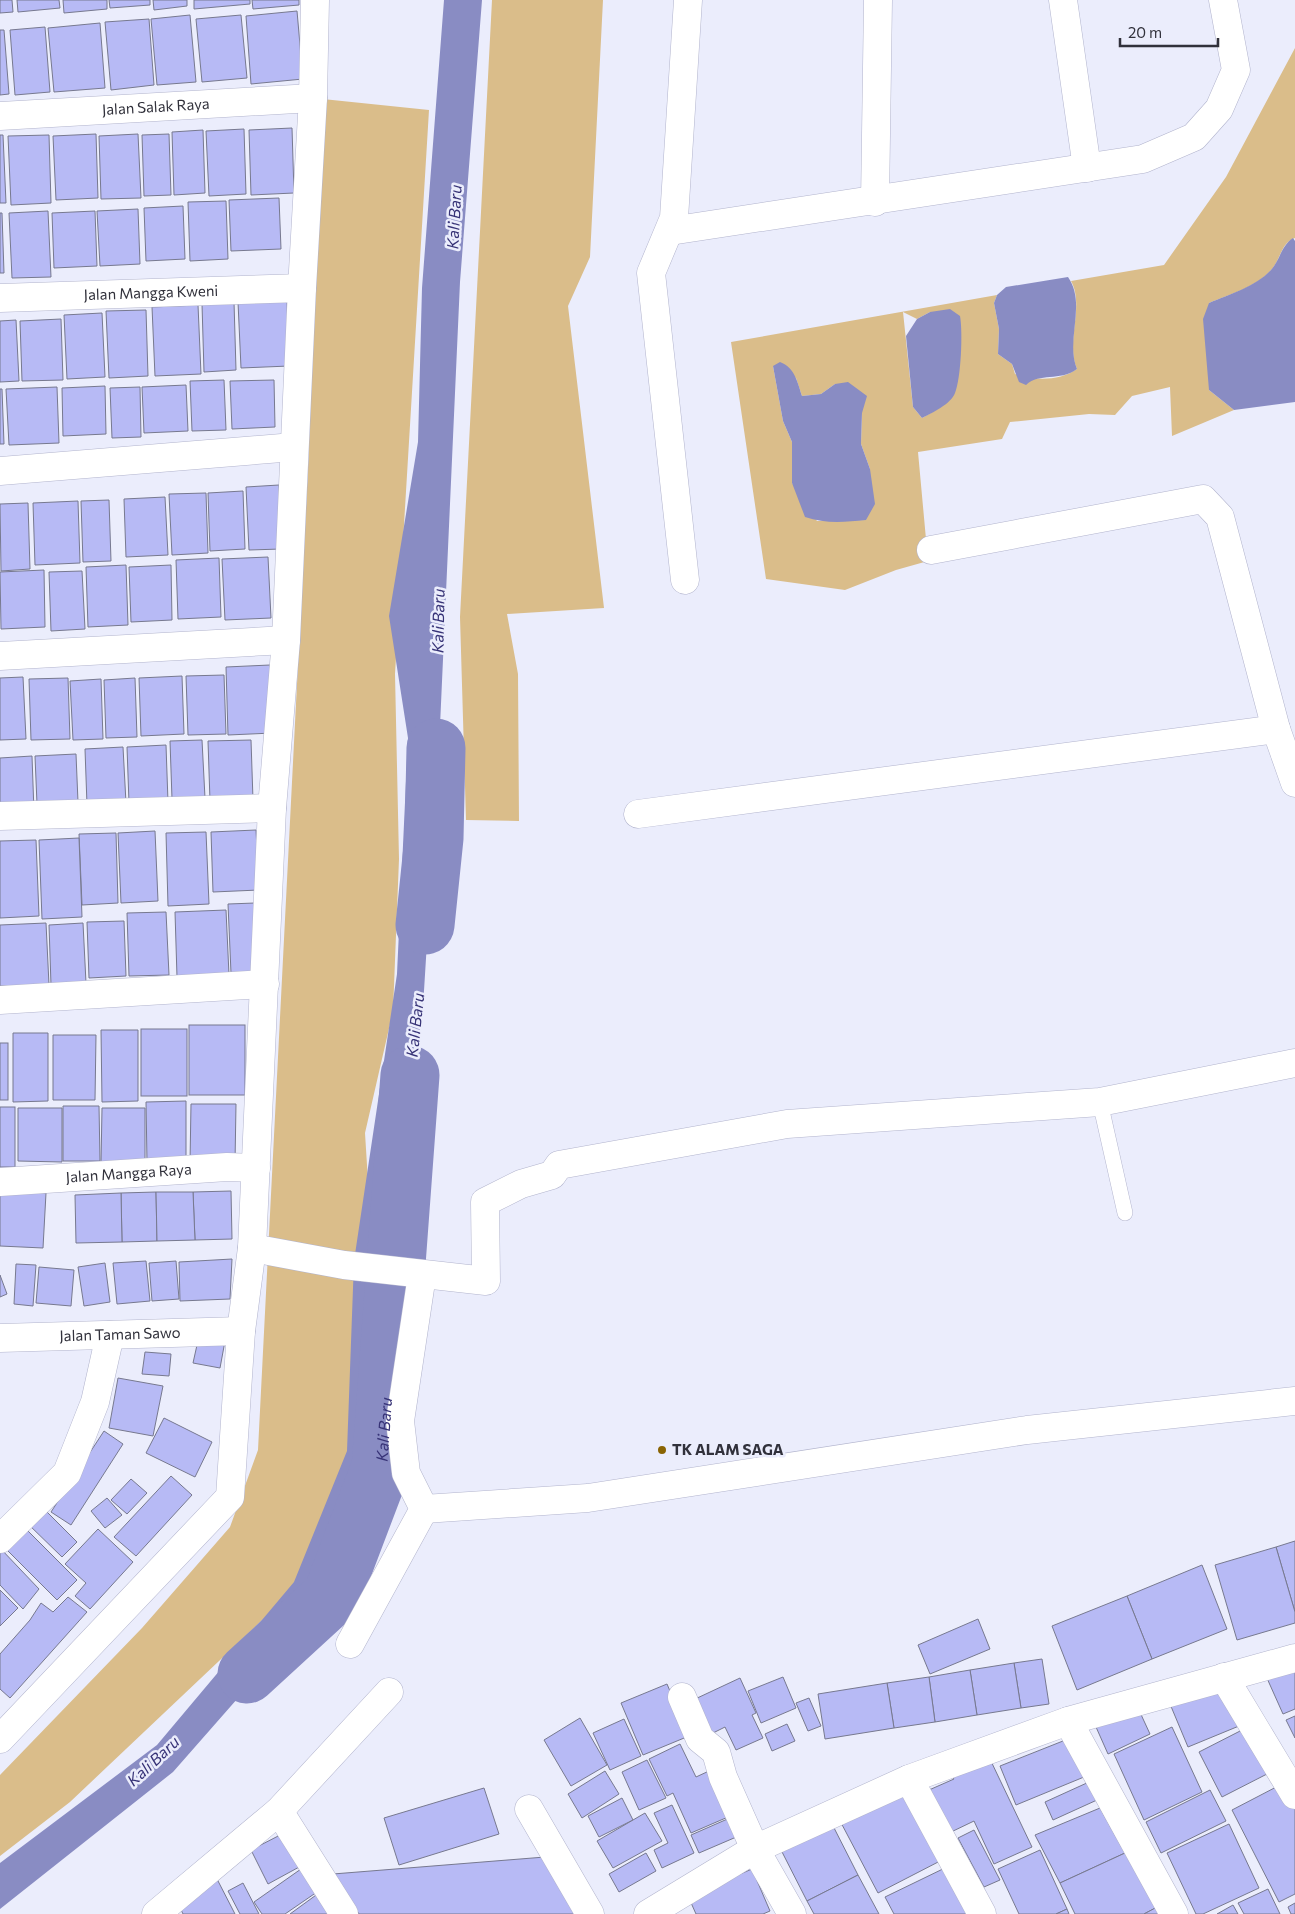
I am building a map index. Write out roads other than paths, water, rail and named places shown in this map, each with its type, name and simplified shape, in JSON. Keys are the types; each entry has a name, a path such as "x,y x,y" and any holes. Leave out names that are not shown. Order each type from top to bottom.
{"street":[{"path":"0,1739 230,1497 241,1331 252,1248 272,808 286,640 294,447 313,98 315,0"},
{"path":"685,580 651,273 654,260 670,231 674,218 688,0"},
{"path":"875,202 878,0"},
{"path":"1063,0 1087,168"},
{"path":"670,231 875,202 1143,159 1168,150 1194,137 1219,109 1236,70 1223,0"},
{"name":"Jalan Salak Raya","path":"0,116 313,98"},
{"name":"Jalan Mangga Kweni","path":"0,298 302,288"},
{"path":"0,471 294,447"},
{"path":"931,550 1203,499 1220,516 1276,729 1295,783"},
{"path":"0,656 286,640"},
{"path":"638,814 1276,729"},
{"path":"0,816 272,808"},
{"path":"0,1000 265,984"},
{"path":"252,1248 344,1265 486,1281 485,1202 521,1184 552,1175 559,1165 787,1124 1100,1102 1295,1063"},
{"name":"Jalan Mangga Raya","path":"0,1182 227,1167 256,1168"},
{"path":"422,1275 400,1421 406,1473 424,1509"},
{"name":"Jalan Taman Sawo","path":"0,1338 241,1331"},
{"path":"0,1539 68,1473 95,1402 110,1336"},
{"path":"424,1509 588,1498 1027,1430 1295,1402"},
{"path":"350,1644 424,1509"},
{"path":"648,1914 756,1849 910,1779 1068,1721 1295,1658"},
{"path":"1224,1677 1295,1795"},
{"path":"156,1914 279,1811 389,1692"},
{"path":"682,1696 700,1739 716,1752 723,1777 756,1849 792,1914"},
{"path":"1068,1721 1174,1914"},
{"path":"910,1779 982,1914"},
{"path":"529,1809 590,1914"},
{"path":"279,1811 344,1914"}],"lane":[{"path":"1100,1102 1125,1213"}],"water":[{"path":"444,0 482,0 460,282 439,748 423,1007 391,1234 390,1394 356,1511 310,1616 173,1772 0,1909 0,1863 157,1745 294,1582 347,1451 354,1261 397,974 408,738 389,616 418,442 422,288"},
{"path":"1293,238 1295,241 1295,402 1234,410 1209,390 1203,319 1209,303 1242,289 1265,276"},
{"path":"1068,277 1076,299 1073,346 1077,369 1063,375 1037,379 1026,385 1019,382 1012,364 998,354 999,329 994,303 997,295 1006,287"},
{"path":"950,309 960,316 961,323 961,355 957,386 950,401 922,418 913,407 906,336 917,319 930,312"},
{"path":"780,362 792,371 802,396 821,394 835,384 848,382 867,396 862,413 861,444 870,469 875,504 866,520 828,522 805,517 792,483 792,442 783,421 773,366"}],"waterway":[{"name":"Kali Baru","path":"425,925 434,838 436,748"},
{"name":"Kali Baru","path":"247,1674 332,1596 381,1467 410,1075"}],"place":[{"name":"TK ALAM SAGA","path":"662,1450"}]}
